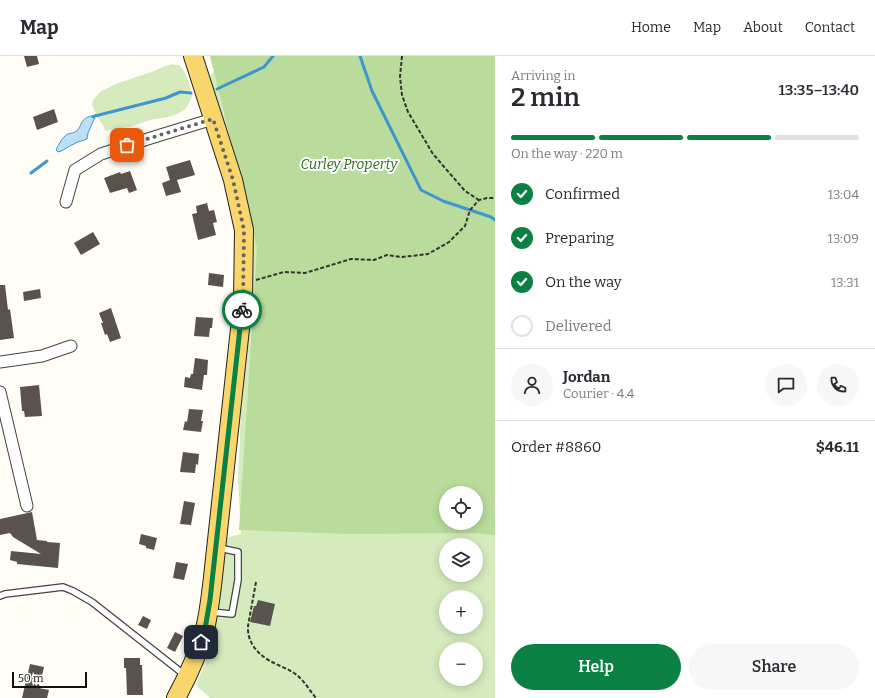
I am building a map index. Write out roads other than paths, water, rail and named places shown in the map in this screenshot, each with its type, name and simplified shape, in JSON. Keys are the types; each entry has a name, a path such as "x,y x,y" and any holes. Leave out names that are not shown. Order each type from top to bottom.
{"main road":[{"path":"176,698 187,677 201,642 208,612 244,284 244,230 233,180 193,56"}],"street":[{"path":"66,202 75,170 101,154 213,119"},
{"path":"0,362 42,356 71,346"},
{"path":"0,392 27,506"}],"lane":[{"path":"208,612 232,614 238,580 238,552 216,548"},
{"path":"0,596 30,590 63,587 73,591 92,602 187,677"}],"water":[{"path":"96,115 87,139 77,142 58,152 56,150 64,137 79,129 83,120 90,116"}],"waterway":[{"path":"217,89 264,67 273,56"},
{"path":"360,56 372,91 421,190 443,201 491,217 495,220"},
{"path":"93,117 166,98 180,92 191,93"},
{"path":"31,173 47,161"}],"park label":[{"name":"Curley Property","path":"349,164"}]}
